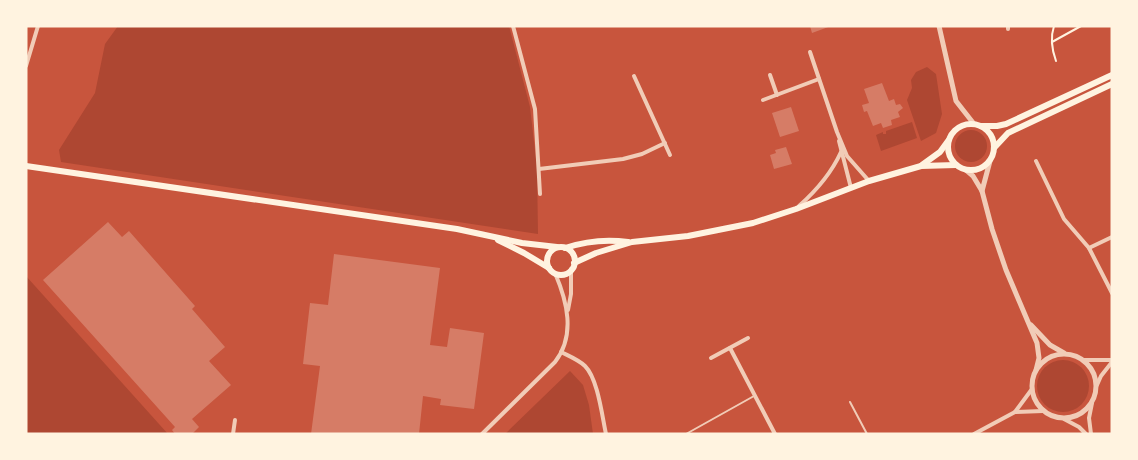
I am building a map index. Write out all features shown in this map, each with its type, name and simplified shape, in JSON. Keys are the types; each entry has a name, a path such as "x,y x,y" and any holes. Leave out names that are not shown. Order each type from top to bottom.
{"main road":[{"path":"921,166 940,152 958,127 963,125 997,126 1006,124 1112,75"},
{"path":"948,140 948,154 956,165 966,170 980,169 990,160 994,148 1003,137 1012,131 1112,84"},
{"path":"977,125 991,135 994,148"},
{"path":"489,236 524,253 552,271 566,273 573,266 596,253 632,242 688,236 753,223 869,181 921,166 956,165"},
{"path":"26,166 457,229 557,248 565,248 586,242 615,240 632,242"},
{"path":"552,271 547,258 550,251 557,248"},
{"path":"565,248 572,254 573,266"}],"street":[{"path":"26,66 38,26"},
{"path":"513,26 535,109 540,194"},
{"path":"939,26 956,101 977,125"},
{"path":"810,52 847,156 869,181"},
{"path":"770,75 777,95"},
{"path":"634,76 670,155"},
{"path":"763,100 819,80"},
{"path":"837,132 851,188"},
{"path":"538,169 623,159 665,143"},
{"path":"796,209 820,187 841,152"},
{"path":"982,191 990,160"},
{"path":"1036,161 1064,219 1089,248 1112,293"},
{"path":"966,170 973,176 982,191 1003,261 1029,323 1038,350 1036,370 1032,382 1036,401 1043,411 1079,427 1086,434"},
{"path":"1089,248 1112,237"},
{"path":"482,434 555,362 562,352 566,338 573,266"},
{"path":"552,271 562,290 568,312"},
{"path":"1029,323 1050,345 1066,354"},
{"path":"711,358 748,338"},
{"path":"730,348 775,434"},
{"path":"562,352 580,362 589,372 599,400 606,434"},
{"path":"1036,370 1052,356 1066,354 1084,360 1112,361"},
{"path":"1084,360 1093,370 1097,385"},
{"path":"1091,434 1089,418 1097,385 1112,361"},
{"path":"974,434 1015,412 1032,389"},
{"path":"1064,419 1082,414 1092,403"},
{"path":"1015,412 1043,411"},
{"path":"233,434 235,420"}],"lane":[{"path":"686,434 755,395"},
{"path":"850,402 867,434"}],"path":[{"path":"1054,26 1052,42 1056,61"},
{"path":"1052,42 1081,26"}],"shaded area":[{"path":"118,26 509,26 530,107 537,168 538,234 61,162 59,150 95,93 105,44"},
{"path":"927,67 936,74 942,114 936,133 921,141 907,100 912,88 911,80 916,72"},
{"path":"912,122 917,138 881,151 876,135 883,132 883,134 886,134 886,131"},
{"path":"971,130 977,131 982,135 986,140 986,152 982,157 977,161 971,162 965,161 960,157 956,152 955,146 956,140 960,135 965,131"},
{"path":"26,276 168,434 26,434"},
{"path":"1063,360 1077,364 1085,372 1089,386 1085,400 1077,408 1063,412 1049,408 1041,400 1037,386 1041,372 1049,364"},
{"path":"570,371 583,385 589,405 593,434 505,434"}],"building":[{"path":"810,26 831,26 812,33"},
{"path":"882,83 889,101 894,99 896,105 900,104 903,108 898,112 900,117 891,120 892,125 883,128 881,123 873,126 867,111 864,112 862,105 869,103 864,89"},
{"path":"791,107 799,131 780,137 772,113"},
{"path":"786,147 792,164 774,169 770,155 776,153 775,150"},
{"path":"108,222 122,237 129,231 195,306 192,309 225,347 209,361 231,385 192,419 199,427 192,434 175,434 172,430 175,427 43,280"},
{"path":"334,254 440,268 430,345 447,347 450,328 484,333 474,409 440,405 441,399 423,396 419,434 311,434 320,366 303,364 310,303 328,305"}]}
